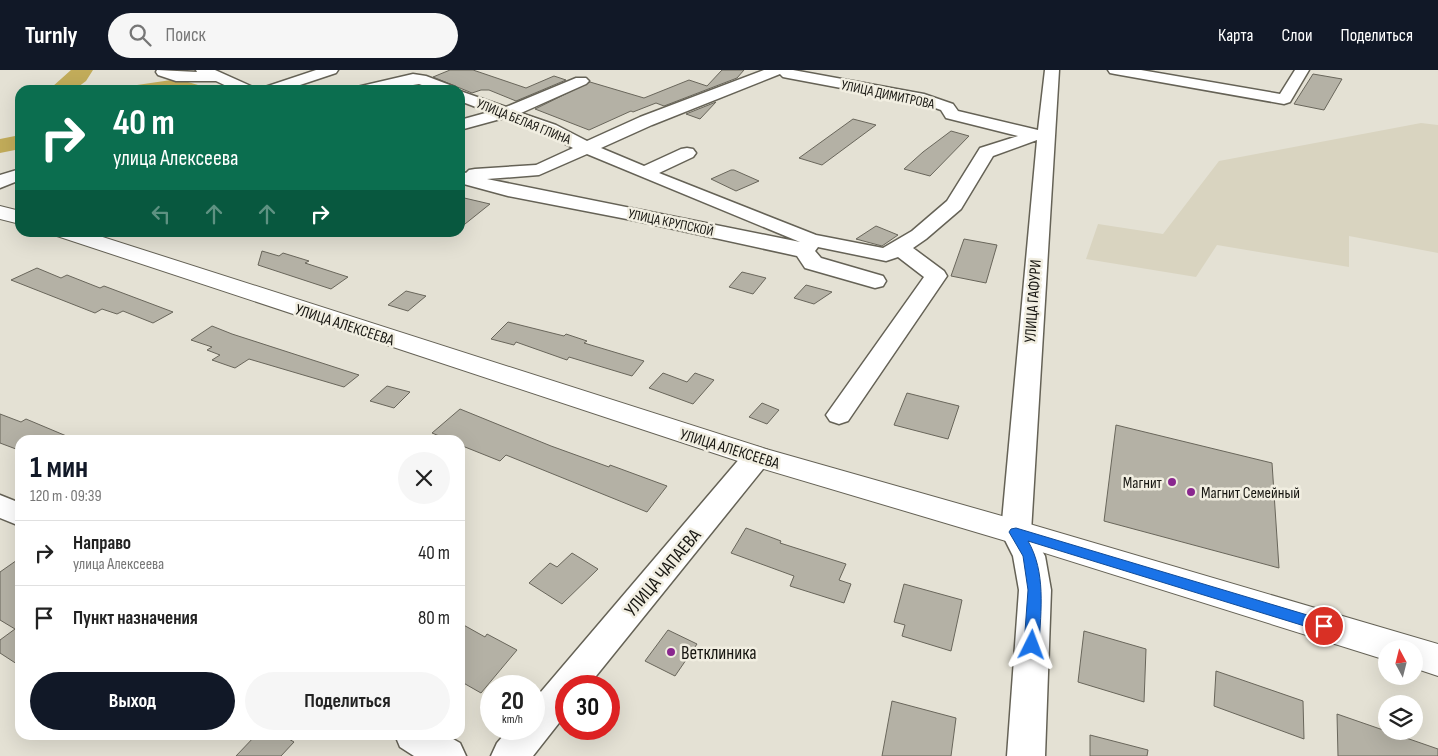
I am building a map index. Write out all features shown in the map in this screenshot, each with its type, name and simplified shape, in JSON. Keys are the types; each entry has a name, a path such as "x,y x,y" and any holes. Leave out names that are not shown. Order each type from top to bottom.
{"main road":[{"path":"0,212 15,216"},
{"name":"УЛИЦА АЛЕКСЕЕВА","path":"79,237 757,457 1016,532 1378,642"},
{"path":"1423,656 1438,660"}],"street":[{"path":"165,70 163,72 176,76 218,77"},
{"path":"202,70 236,85"},
{"path":"285,85 331,70"},
{"path":"465,176 540,170 646,121 777,70"},
{"name":"УЛИЦА ДИМИТРОВА","path":"786,70 788,74 924,99 947,107 952,115 1042,136"},
{"name":"УЛИЦА ГАФУРИ","path":"1016,532 1038,232 1042,136 1052,70"},
{"path":"1115,70 1284,99 1302,70"},
{"path":"385,85 413,79 421,79 437,85"},
{"path":"465,124 521,108 580,82"},
{"name":"УЛИЦА БЕЛАЯ ГЛИНА","path":"465,98 550,129 586,148 808,245"},
{"path":"808,245 886,255 919,236 954,205 986,152 1042,136"},
{"path":"644,172 686,153"},
{"path":"0,182 15,176"},
{"name":"УЛИЦА КРУПСКОЙ","path":"465,177 508,190 808,245 812,263 875,281"},
{"path":"838,415 936,276 900,248"},
{"name":"УЛИЦА ЧАПАЕВА","path":"577,675 757,457"},
{"path":"0,506 15,513"},
{"path":"1016,532 1029,556 1034,590 1026,756"},
{"name":"УЛИЦА ЧАПАЕВА","path":"545,714 555,701"},
{"path":"421,740 447,756"},
{"name":"УЛИЦА ЧАПАЕВА","path":"510,756 523,740"}],"shaded area":[{"path":"1421,123 1438,125 1438,253 1349,236 1349,267 1217,245 1196,277 1086,259 1098,224 1163,234 1219,161"}],"building":[{"path":"450,70 473,70 526,88 554,76 566,80 516,101 489,90 472,93 465,90 465,85 452,85 433,77"},
{"path":"722,70 744,70 737,78 664,106 656,103 633,112 631,111 589,130 535,109 590,82 644,98 689,80 707,86"},
{"path":"1313,74 1342,79 1324,110 1294,104"},
{"path":"716,102 700,119 686,114"},
{"path":"853,119 876,125 822,165 799,158"},
{"path":"951,131 969,136 930,176 904,169 923,152"},
{"path":"731,170 759,181 736,191 711,179"},
{"path":"465,198 490,204 465,224"},
{"path":"876,226 898,235 882,246 856,239"},
{"path":"964,239 997,245 986,283 951,276"},
{"path":"262,251 279,256 283,253 309,261 305,263 348,277 331,289 258,265"},
{"path":"37,268 61,278 67,275 100,288 104,286 173,312 153,323 123,311 117,314 102,309 95,313 11,280"},
{"path":"742,272 766,278 753,294 729,287"},
{"path":"806,285 832,292 814,304 794,298"},
{"path":"406,291 426,296 408,311 388,305"},
{"path":"508,322 564,336 566,334 587,341 584,343 644,361 632,376 569,357 567,360 516,342 514,345 491,339"},
{"path":"212,326 359,375 344,387 249,359 235,368 212,360 220,355 207,350 212,347 191,340"},
{"path":"663,373 687,382 695,373 714,380 693,404 649,388"},
{"path":"387,386 410,392 394,408 370,401"},
{"path":"907,393 959,406 948,439 894,425"},
{"path":"762,403 779,410 767,424 749,417"},
{"path":"460,409 551,446 667,486 647,512 506,455 500,461 465,447 465,435 437,435 432,433"},
{"path":"0,414 21,422 26,419 64,435 15,435 15,449 0,443"},
{"name":"Магнит Семейный","path":"1116,425 1272,463 1279,568 1104,521"},
{"path":"746,528 781,541 780,543 846,564 839,580 851,584 844,603 790,586 794,576 731,553"},
{"path":"572,553 598,569 562,604 529,583 550,563 557,567"},
{"path":"15,562 15,629 0,620 0,572"},
{"path":"904,584 962,600 951,651 902,636 905,625 894,622"},
{"path":"465,626 485,637 487,634 517,650 496,675 480,675 480,692 465,684"},
{"path":"15,629 15,663 0,653 0,640"},
{"name":"Ветклиника","path":"668,630 697,644 675,676 645,661"},
{"path":"1084,631 1146,649 1144,702 1078,682"},
{"path":"1216,671 1303,701 1304,739 1214,706"},
{"path":"892,701 956,718 951,756 882,756"},
{"path":"1337,714 1378,728 1378,740 1412,740 1438,749 1438,756 1338,756"},
{"path":"1090,735 1148,750 1147,756 1090,756"},
{"path":"251,740 291,740 294,742 281,756 236,756"}],"waterway":[{"path":"66,85 78,76 82,70"},
{"path":"0,146 15,143"}],"place":[{"name":"Магнит","path":"1172,482"},
{"name":"Магнит Семейный","path":"1191,492"},
{"name":"Ветклиника","path":"671,652"}],"route":[{"path":"1032,645 1034,590 1029,556 1016,532 1324,626"}]}
